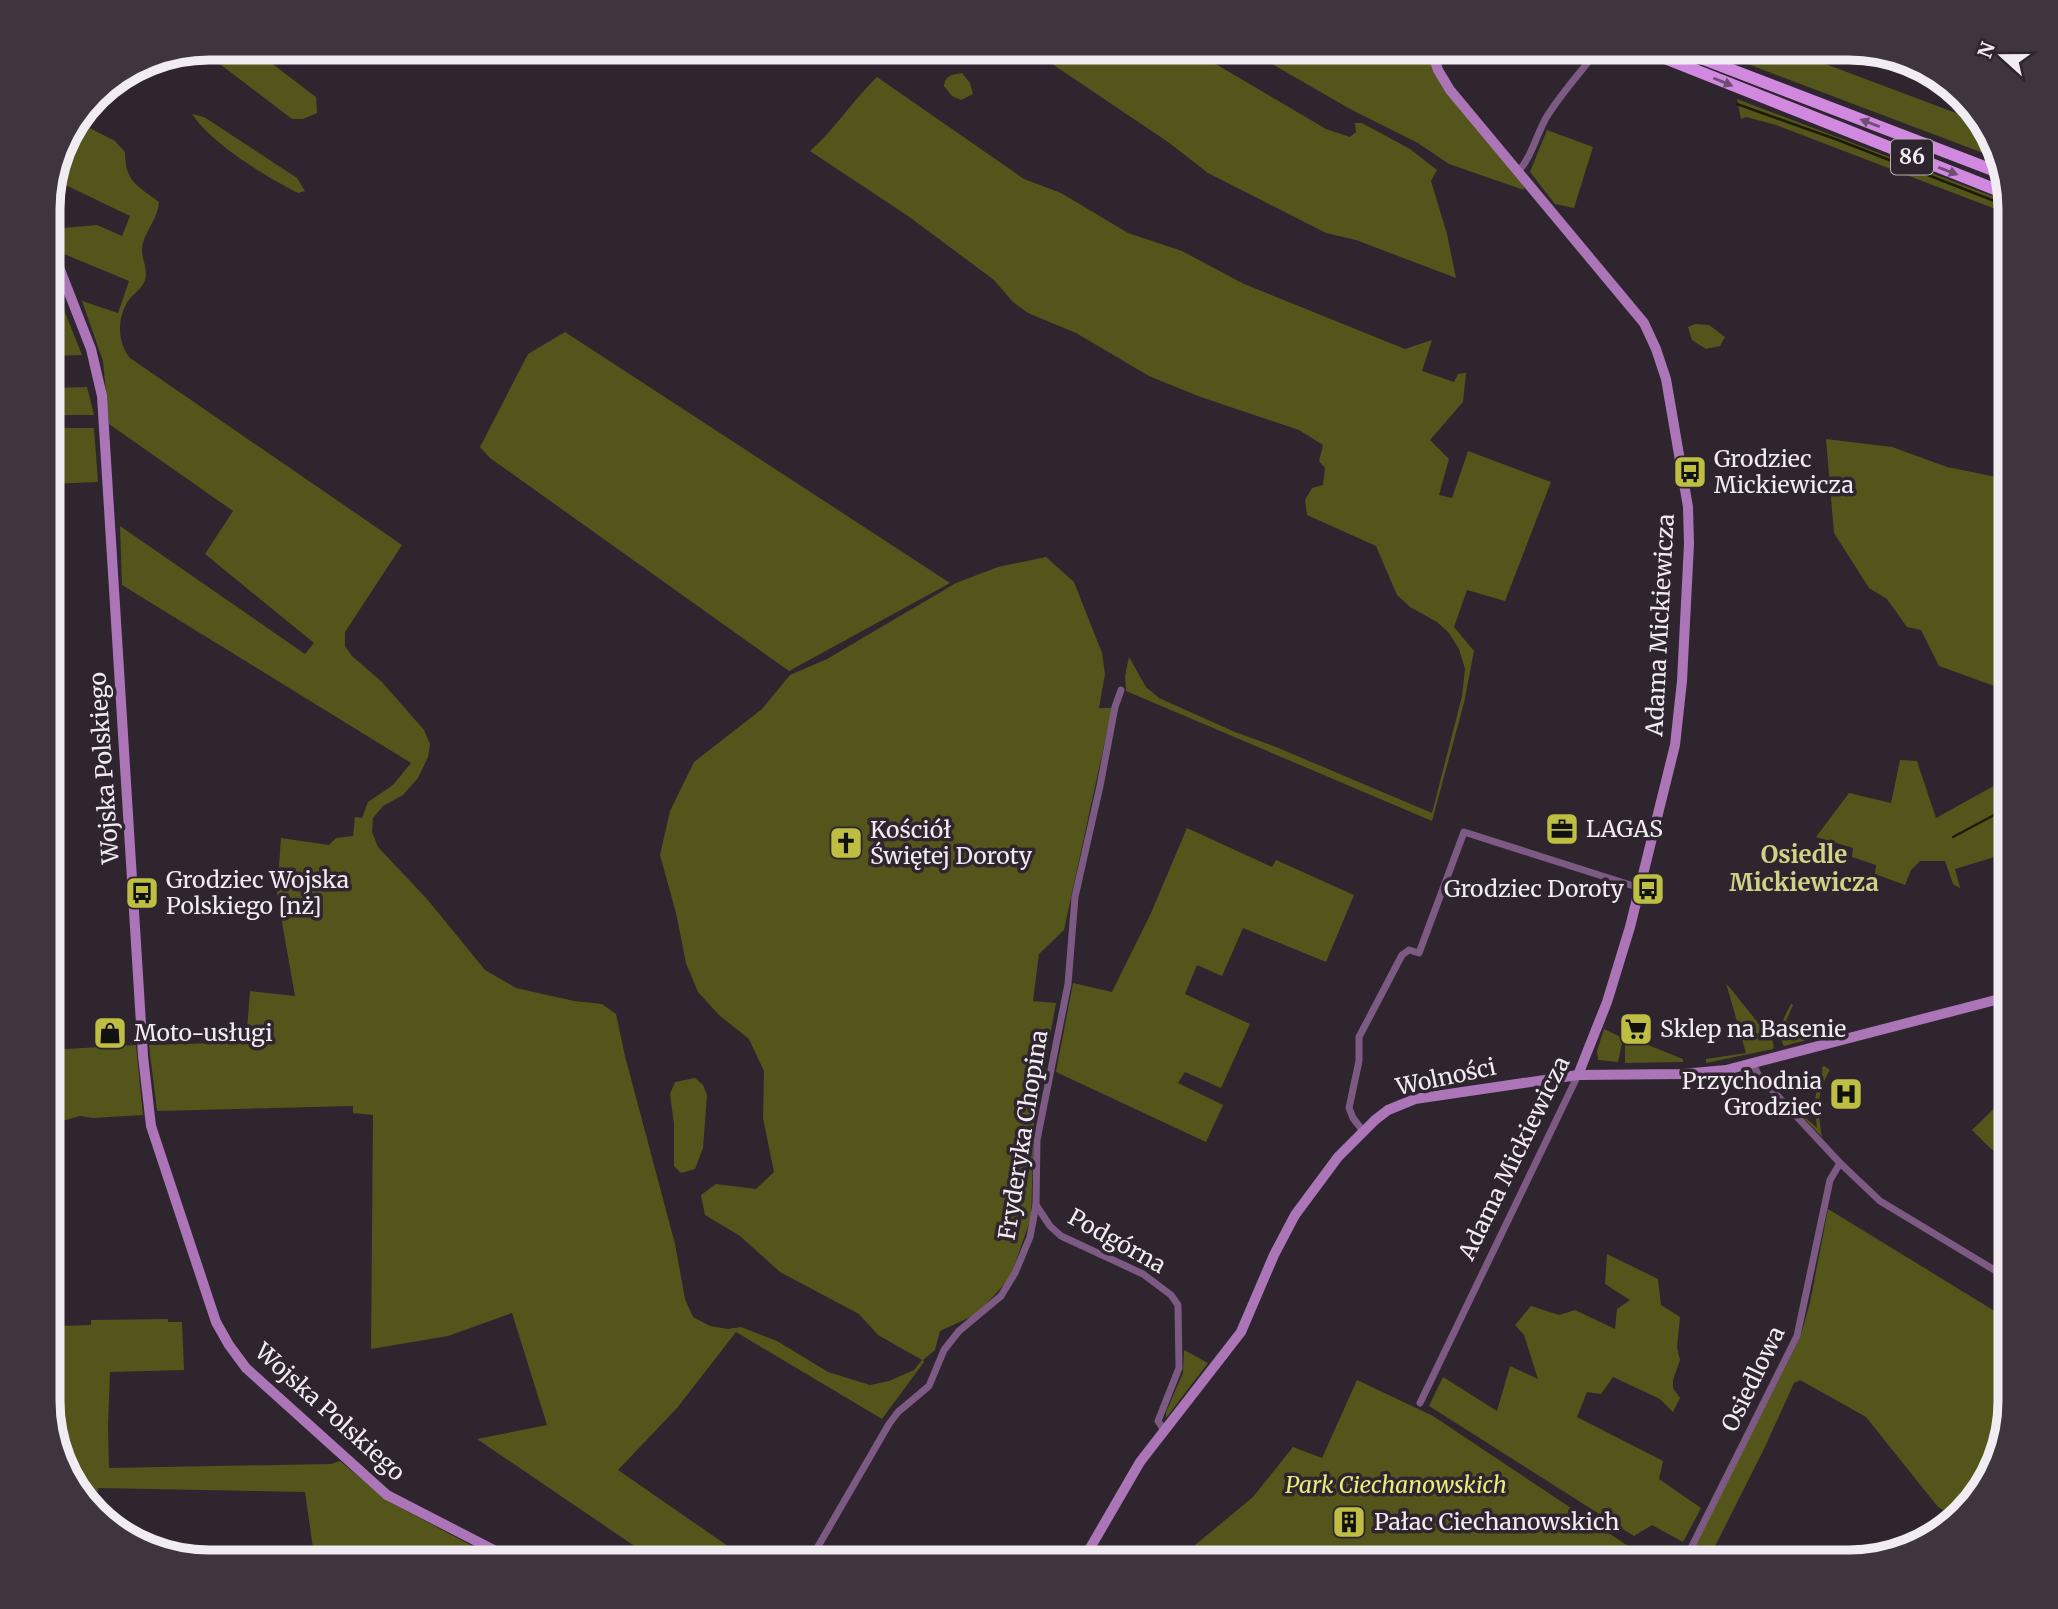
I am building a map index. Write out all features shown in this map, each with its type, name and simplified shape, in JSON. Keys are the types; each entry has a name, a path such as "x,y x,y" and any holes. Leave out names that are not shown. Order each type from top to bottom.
{"main road":[{"name":"86","path":"1670,60 1997,190"},
{"name":"86","path":"1706,60 1993,170"}],"street":[{"name":"Adama Mickiewicza","path":"1420,1403 1577,1075 1615,981 1675,746 1689,544 1688,507 1666,379 1644,323 1450,90 1435,60"},
{"path":"1518,172 1527,163 1545,120 1555,104 1590,60"},
{"name":"Wojska Polskiego","path":"60,269 91,349 102,396 143,1056 151,1126 216,1322 246,1368 387,1495 494,1550"},
{"path":"60,284 67,287"},
{"name":"Fryderyka Chopina","path":"816,1550 889,1424 898,1412 929,1386 944,1350 959,1331 1000,1296 1015,1273 1030,1237 1036,1205 1037,1140 1068,984 1075,897 1101,786 1115,707 1121,690"},
{"path":"1363,1131 1349,1108 1359,1061 1359,1037 1402,955 1409,950 1419,953 1464,831 1640,888"},
{"name":"Wolności","path":"1089,1550 1134,1471 1241,1332 1283,1237 1312,1190 1338,1157 1388,1110 1415,1099 1577,1075 1682,1074 1726,1070 1998,999"},
{"path":"1753,1064 1759,1076 1840,1163 1880,1200 1998,1272"},
{"name":"Osiedlowa","path":"1690,1550 1797,1336 1830,1180 1840,1163"},
{"name":"Podgórna","path":"1036,1205 1050,1226 1061,1236 1143,1274 1171,1295 1178,1305 1180,1368 1158,1420 1164,1430"}],"green space":[{"path":"214,60 267,60 316,97 317,113 303,119 292,119"},
{"path":"1046,60 1209,60 1326,129 1350,137 1356,132 1355,123 1362,123 1410,149 1437,170 1431,181 1447,234 1456,278 1356,240 1326,233 1208,173 1168,142"},
{"path":"1265,60 1430,60 1433,68 1524,184 1524,189 1449,164 1418,143 1350,109"},
{"path":"1815,60 1967,117 1988,155 1740,61"},
{"path":"962,73 970,83 973,94 961,100 952,96 944,86 950,76"},
{"path":"877,77 1024,179 1061,193 1128,233 1182,251 1244,284 1405,349 1432,340 1422,371 1454,382 1458,374 1466,373 1463,402 1430,440 1449,459 1439,495 1452,498 1468,451 1551,482 1505,601 1467,590 1454,627 1474,651 1464,703 1432,821 1126,691 1125,676 1129,657 1146,687 1159,698 1432,813 1462,696 1465,669 1459,649 1449,633 1397,595 1376,546 1307,515 1305,500 1312,488 1323,485 1325,468 1319,461 1323,445 1299,430 1198,396 1149,376 1076,333 1028,313 1013,302 994,280 908,216 810,151"},
{"path":"1737,99 1997,198 1998,210 1776,125 1746,117 1741,119"},
{"path":"192,114 204,117 297,178 305,191 298,193 240,159 201,126"},
{"path":"85,126 115,141 125,152 130,177 159,202 142,248 145,280 128,301 120,323 123,345 130,358 402,545 345,632 345,646 352,656 382,682 424,730 430,744 428,757 418,778 403,795 383,806 373,818 372,832 378,847 427,899 485,970 516,988 574,1001 602,1004 616,1014 675,1244 685,1299 693,1317 710,1326 728,1329 741,1327 777,1341 828,1372 870,1385 889,1381 914,1370 922,1360 878,1335 859,1314 780,1272 740,1236 705,1215 701,1195 716,1184 756,1189 774,1172 763,1118 764,1071 749,1039 719,1015 698,992 686,963 660,855 670,811 694,762 762,709 790,675 827,659 956,583 998,567 1046,557 1074,582 1102,653 1105,674 1099,708 1112,708 1064,930 1039,954 1033,1001 1056,1003 1034,1123 1031,1218 1010,1278 977,1314 940,1331 935,1350 923,1360 882,1419 736,1332 677,1408 618,1470 734,1550 640,1550 477,1439 547,1425 512,1313 448,1336 371,1349 373,1115 353,1113 353,1106 157,1111 149,1045 246,1042 250,991 295,996 277,894 281,838 329,845 336,838 353,836 355,817 362,818 368,802 393,785 411,763 122,585 120,526 305,654 314,643 205,554 233,511 109,424 103,361 82,301 118,313 129,281 64,254 60,246 60,228 97,225 122,236 130,216 62,183 71,151"},
{"path":"1547,130 1593,147 1574,208 1555,204 1530,172"},
{"path":"60,310 64,310 82,355 60,356"},
{"path":"1695,324 1709,325 1725,337 1720,346 1706,349 1692,340 1688,327"},
{"path":"565,332 950,583 789,671 490,458 480,447 528,354"},
{"path":"87,387 94,415 60,415 60,388"},
{"path":"60,428 94,428 98,482 60,484"},
{"path":"1826,439 1892,447 1947,467 1998,477 1998,687 1939,666 1921,630 1907,627 1887,599 1869,588 1834,533"},
{"path":"1900,760 1917,761 1936,818 1998,784 1998,856 1955,869 1960,888 1953,884 1945,861 1920,861 1911,870 1905,885 1875,874 1876,865 1852,857 1853,848 1816,837 1849,793 1891,803"},
{"path":"1187,828 1272,867 1276,860 1354,895 1326,962 1243,928 1222,976 1197,965 1185,994 1250,1024 1221,1088 1185,1072 1178,1083 1223,1105 1206,1142 1056,1072 1073,983 1112,992 1151,913"},
{"path":"1726,983 1774,1046 1773,1049 1706,1063 1706,1059 1746,1053"},
{"path":"1791,1004 1793,1005 1786,1021 1812,1028 1832,1029 1833,1033 1784,1046 1781,1030"},
{"path":"1604,1029 1623,1038 1618,1062 1598,1060 1597,1051"},
{"path":"1625,1036 1683,1059 1683,1062 1625,1063"},
{"path":"136,1045 143,1115 93,1118 80,1116 60,1122 60,1049"},
{"path":"1824,1066 1830,1070 1822,1086 1819,1102 1822,1137 1787,1101 1817,1128 1815,1100"},
{"path":"695,1078 703,1085 707,1095 703,1148 695,1169 681,1173 674,1166 674,1124 670,1094 675,1082"},
{"path":"1998,1105 1998,1153 1972,1130"},
{"path":"1828,1209 1998,1313 1997,1420 1991,1448 1983,1466 1968,1491 1947,1513 1938,1507 1866,1417 1800,1380 1794,1383 1713,1550 1693,1550 1800,1338 1810,1303"},
{"path":"1607,1254 1658,1279 1661,1305 1680,1317 1677,1348 1680,1360 1673,1388 1680,1398 1673,1412 1660,1399 1613,1377 1601,1394 1587,1392 1577,1417 1663,1461 1659,1479 1701,1508 1683,1542 1652,1525 1634,1536 1429,1406 1443,1377 1497,1411 1510,1366 1538,1379 1524,1335 1515,1325 1531,1306 1559,1315 1575,1310 1615,1329 1617,1309 1630,1300 1605,1284"},
{"path":"168,1319 168,1322 182,1322 184,1370 110,1372 109,1468 331,1464 340,1461 388,1501 480,1550 313,1550 305,1492 98,1488 98,1501 79,1475 71,1458 60,1410 60,1326 91,1325 91,1320"},
{"path":"1184,1350 1208,1363 1166,1418 1166,1412 1183,1373"},
{"name":"Park Ciechanowskich","path":"1357,1380 1433,1416 1634,1550 1191,1550 1253,1497 1293,1447 1322,1458"}],"waterway":[{"path":"1737,104 1998,202"},
{"path":"1953,837 1998,813"}],"place":[{"name":"Grodziec Mickiewicza","path":"1690,472"},
{"name":"LAGAS","path":"1562,829"},
{"name":"Kościół Świętej Doroty","path":"846,843"},
{"name":"Grodziec Doroty","path":"1648,889"},
{"name":"Grodziec Wojska Polskiego [nż]","path":"142,893"},
{"name":"Sklep na Basenie","path":"1636,1029"},
{"name":"Moto-usługi","path":"110,1033"},
{"name":"Przychodnia Grodziec","path":"1846,1094"},
{"name":"Pałac Ciechanowskich","path":"1349,1522"}],"district":[{"name":"Osiedle Mickiewicza","path":"1804,869"}]}
